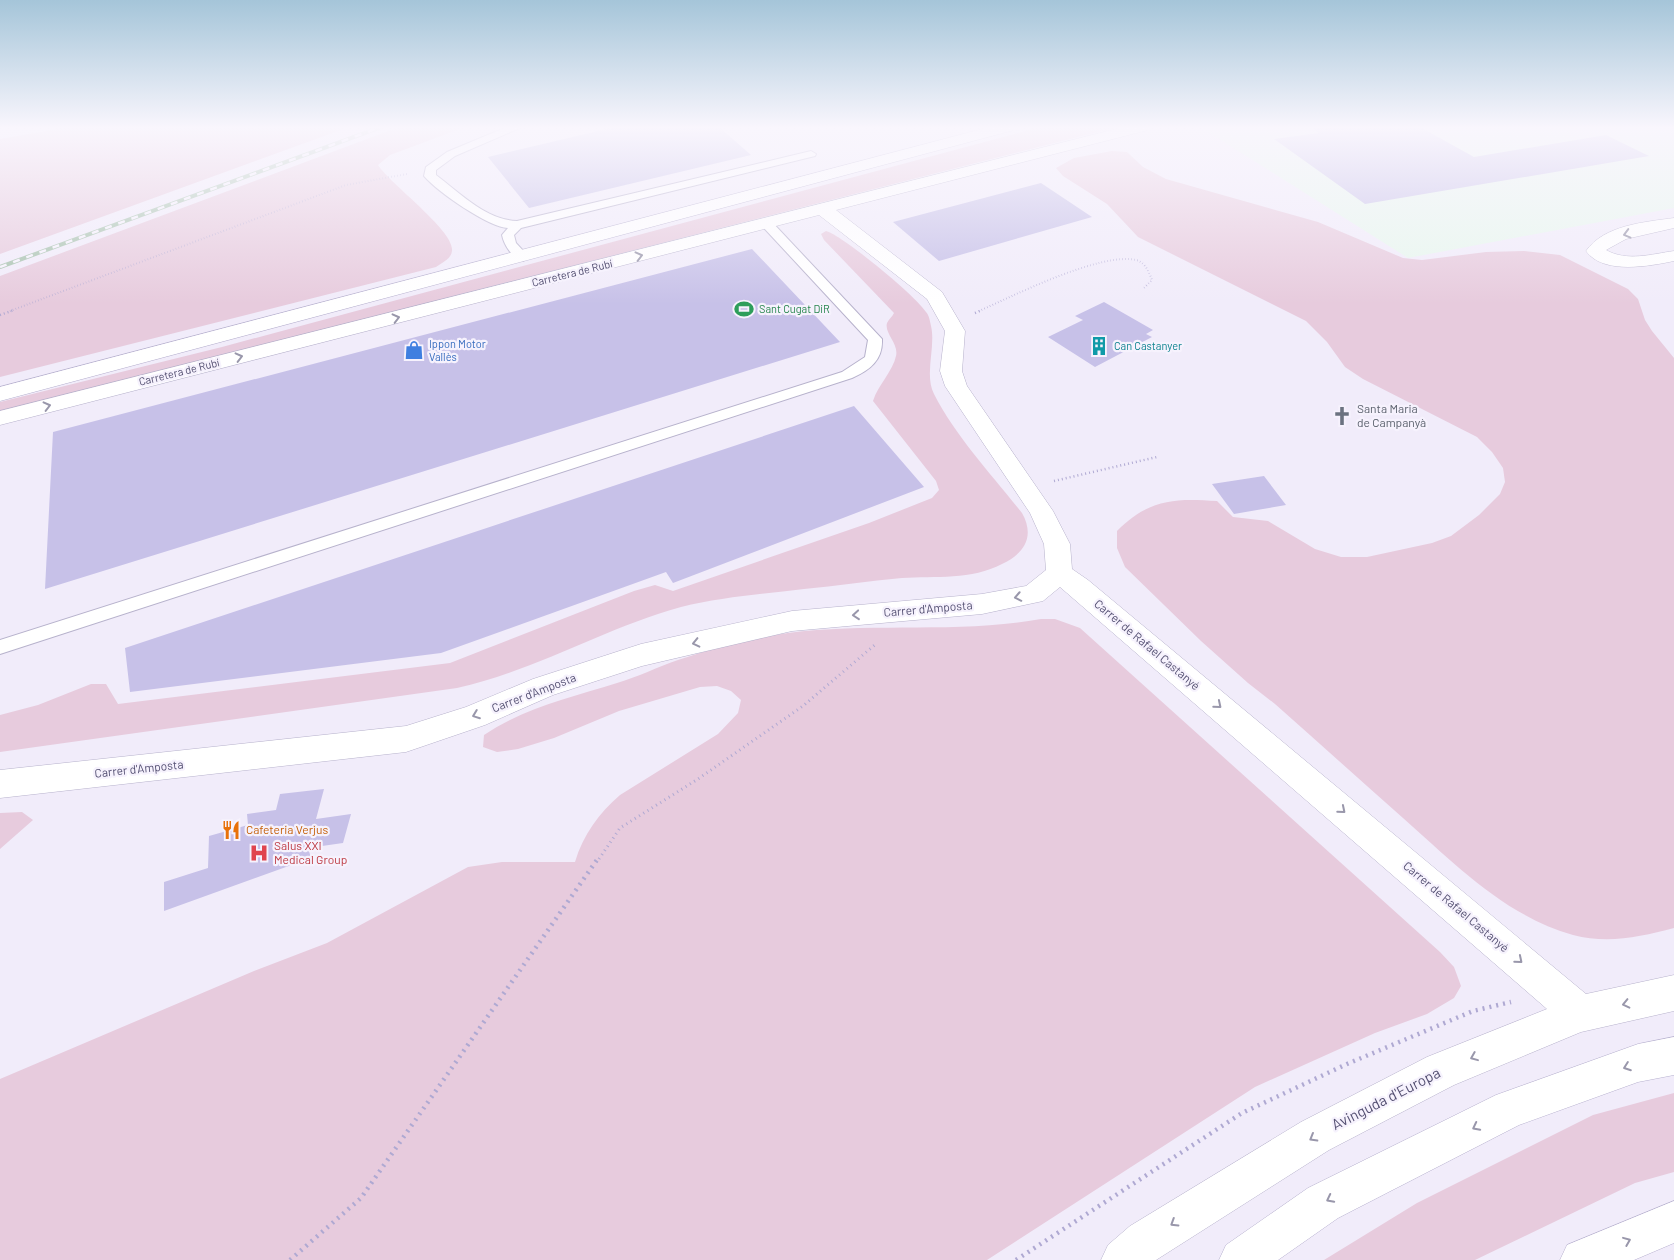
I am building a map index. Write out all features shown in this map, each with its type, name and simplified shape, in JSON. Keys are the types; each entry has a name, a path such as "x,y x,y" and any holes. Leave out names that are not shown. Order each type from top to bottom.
{"street":[{"name":"Carretera de Rubí","path":"0,394 523,258 785,186"},
{"name":"Carretera de Rubí","path":"0,418 914,186"},
{"path":"823,209 935,296 955,331 956,342 951,371 956,386 1041,511 1057,544 1059,574"},
{"path":"1674,223 1610,238 1599,244 1594,251 1620,262 1647,262 1674,256"},
{"name":"Carrer d'Amposta","path":"0,784 406,740 475,716 544,687 641,655 792,621 982,604 1034,594 1059,574"},
{"name":"Carrer de Rafael Castanyé","path":"1059,574 1079,587 1581,1014"},
{"name":"Avinguda d'Europa","path":"1123,1260 1145,1241 1316,1136 1441,1070 1581,1014 1674,993"},
{"path":"1241,1260 1323,1203 1510,1109 1638,1063 1674,1056"},
{"path":"1582,1260 1674,1222"}],"lane":[{"path":"443,186 487,218 500,224 517,225 679,186"},
{"path":"0,647 861,368 872,360 876,349 875,339 767,224"},
{"path":"517,225 508,235 510,244 523,258"}],"path":[{"path":"0,315 344,186"},
{"path":"951,322 1100,262 1136,259 1148,269 1152,280 1143,289"},
{"path":"1023,486 1158,457"},
{"path":"290,1260 361,1198 620,828 698,779 803,706 915,610"}],"shaded area":[{"path":"0,186 187,186 0,254"},
{"path":"242,186 397,186 444,232 450,242 452,251 446,260 436,267 0,377 0,276"},
{"path":"821,186 887,186 0,412 0,402 222,347"},
{"path":"1078,186 1190,186 1318,222 1403,258 1422,260 1486,252 1524,251 1560,255 1628,289 1638,299 1645,320 1674,358 1674,928 1624,938 1586,938 1548,926 1525,915 1503,901 1461,870 1275,704 1248,683 1201,641 1125,567 1117,548 1117,531 1140,512 1163,503 1188,500 1217,501 1233,517 1268,521 1315,549 1341,557 1367,557 1432,543 1451,536 1479,515 1500,494 1505,482 1503,468 1492,452 1477,437 1363,379 1345,367 1327,342 1306,321 1138,237 1107,204"},
{"path":"1293,186 1674,186 1674,208 1408,258"},
{"path":"826,231 847,243 878,267 908,293 928,315 932,334 930,378 934,394 964,441 1022,513 1026,521 1028,529 1026,543 1017,555 1010,560 990,569 966,575 902,578 742,596 681,607 624,626 514,671 457,688 0,752 0,715 38,705 91,684 106,684 118,704 450,663 634,591 655,585 673,591 869,523 932,498 939,490 936,481 873,401 896,356 895,347 887,327 887,323 894,313 824,240 821,234"},
{"path":"1055,619 1080,628 1440,952 1454,967 1461,986 1454,998 1427,1014 1375,1033 1255,1087 987,1260 0,1260 0,1079 254,971 327,943 468,867 502,862 575,862 587,834 612,802 620,795 718,734 738,713 741,700 731,691 717,686 700,687 619,711 554,738 518,749 497,752 483,747 484,735 515,717 549,704 625,681 691,656 760,638 820,630 978,626"},
{"path":"22,812 33,820 0,849 0,813"},
{"path":"1674,1093 1674,1172 1635,1183 1475,1260 1324,1260 1417,1203 1593,1115"}],"building":[{"path":"511,186 622,186 529,208"},
{"path":"1030,186 1045,186 1092,217 939,261 893,222"},
{"path":"1340,186 1473,186 1365,204"},
{"path":"752,249 840,342 45,589 53,432"},
{"name":"Can Castanyer","path":"1104,302 1153,330 1146,334 1152,337 1095,367 1048,337 1083,320 1075,316"},
{"path":"854,406 924,487 673,583 666,572 441,653 130,692 125,648"},
{"path":"1264,476 1286,505 1234,514 1212,484"},
{"name":"Salus XXI Medical Group","path":"324,789 316,819 351,814 343,843 308,848 311,858 164,911 164,882 208,868 209,836 248,825 247,814 276,810 280,794"}],"railway":[{"path":"0,267 221,186"}],"place":[{"name":"Sant Cugat DiR","path":"744,309"},
{"name":"Can Castanyer","path":"1099,346"},
{"name":"Ippon Motor Vallès","path":"414,350"},
{"name":"Santa Maria de Campanyà","path":"1342,416"},
{"name":"Cafeteria Verjus","path":"231,830"},
{"name":"Salus XXI Medical Group","path":"259,853"}]}
